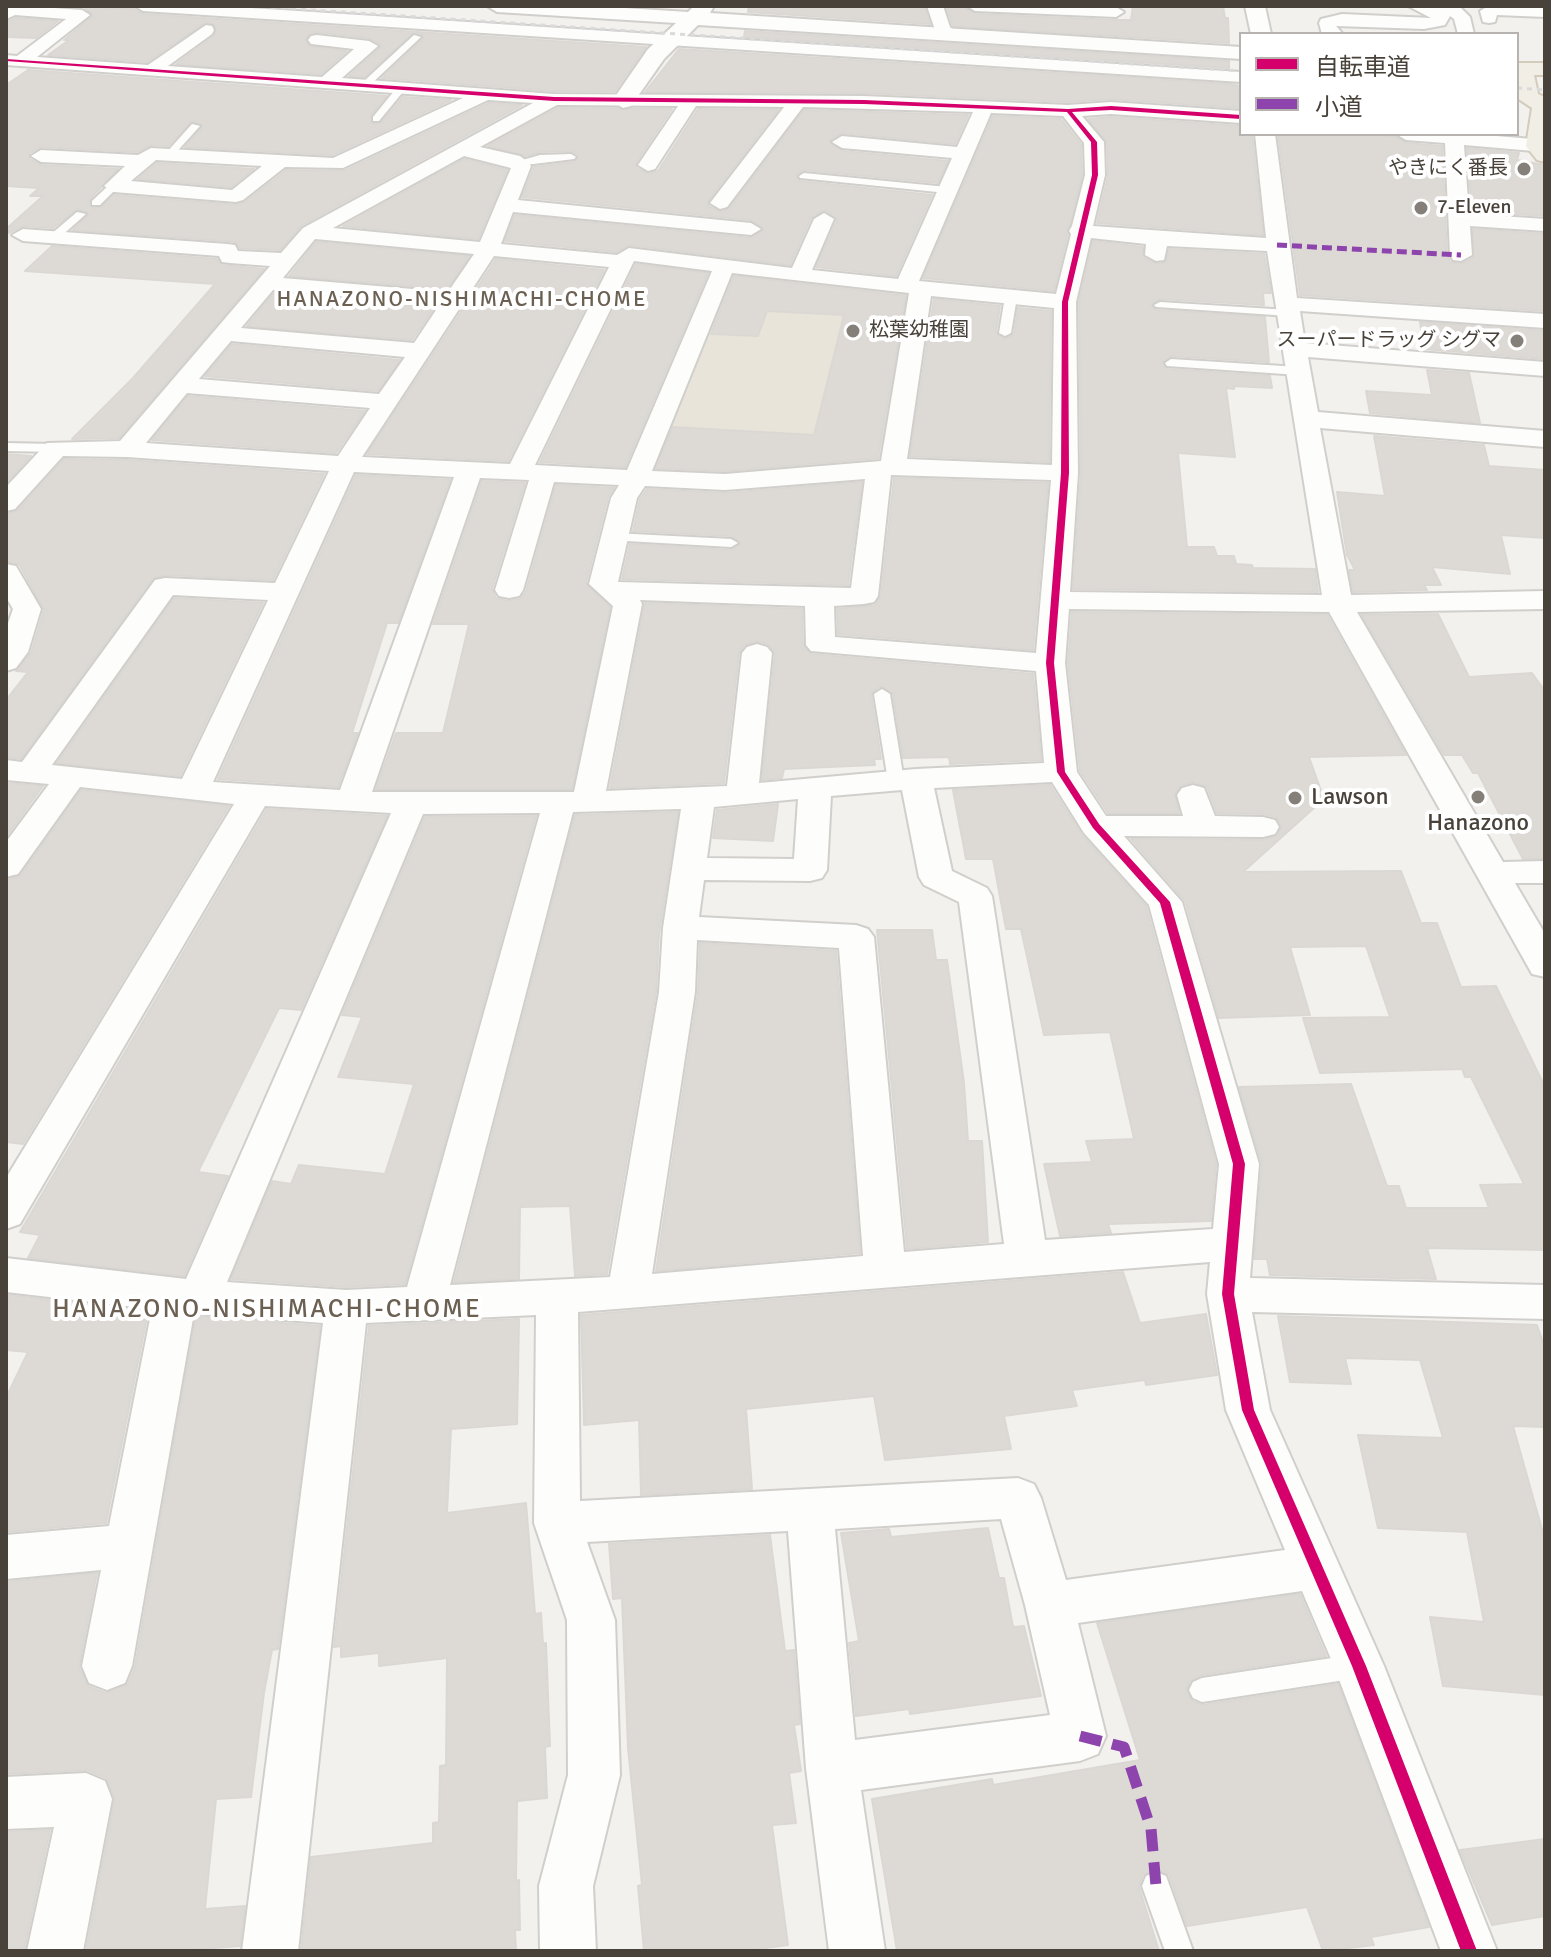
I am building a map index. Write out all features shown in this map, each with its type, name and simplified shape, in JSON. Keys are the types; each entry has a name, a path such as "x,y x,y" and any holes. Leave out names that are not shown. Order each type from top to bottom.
{"main road":[{"path":"1528,69 1530,99 1544,105 1543,149"}],"street":[{"path":"143,6 1239,77"},
{"path":"497,6 700,12 952,36 1239,53"},
{"path":"935,6 942,29 952,36"},
{"path":"975,6 1116,9 1108,40 1114,46"},
{"path":"1255,6 1261,32"},
{"path":"1330,32 1327,23 1342,19 1424,24 1439,21 1442,16 1416,6"},
{"path":"1426,6 1455,12 1462,17 1466,32"},
{"path":"6,14 12,10 82,15 13,61"},
{"path":"1489,18 1488,11 1496,10 1545,12"},
{"path":"623,101 670,40 700,12"},
{"path":"152,70 213,30 178,28"},
{"path":"306,39 369,46 327,82"},
{"path":"13,61 554,99 794,101 1068,111 1111,108 1239,117"},
{"path":"114,186 151,154 336,164 488,93"},
{"path":"127,449 310,232 554,99"},
{"path":"648,165 690,101"},
{"path":"720,203 793,111 794,101"},
{"path":"612,591 819,598 864,596 914,287 947,190 984,108"},
{"path":"1068,111 1094,142 1095,175 1079,231 1065,302 1065,473 1050,663 1061,772 1096,826 1165,902 1239,1164 1228,1294 1248,1410 1359,1666 1469,1951"},
{"path":"1265,136 1277,245 1338,604 1545,965"},
{"path":"1430,136 1543,149"},
{"path":"1454,138 1461,255"},
{"path":"842,142 964,153"},
{"path":"194,788 345,464 488,249 521,166 459,149"},
{"path":"41,156 142,161"},
{"path":"114,186 236,196 281,161"},
{"path":"504,205 751,229"},
{"path":"799,276 824,219"},
{"path":"1458,219 1545,225"},
{"path":"509,590 532,472 626,258 649,220"},
{"path":"1079,231 1156,247 1277,245"},
{"path":"310,232 724,267 1065,302"},
{"path":"23,235 227,250 230,257 286,260"},
{"path":"424,1302 573,803 628,604 603,584 624,498 636,479 724,267"},
{"path":"267,283 455,299"},
{"path":"1289,309 1545,321"},
{"path":"224,333 420,351"},
{"path":"1297,360 1545,369"},
{"path":"181,385 386,402"},
{"path":"1307,419 1545,439"},
{"path":"6,503 56,448 127,449 345,464 725,482 886,468 1065,473"},
{"path":"353,800 470,469"},
{"path":"6,572 27,609 8,656"},
{"path":"18,771 165,586 285,592"},
{"path":"819,598 821,645 1050,663"},
{"path":"1053,600 1338,604 1545,600"},
{"path":"742,793 757,653"},
{"path":"18,771 255,796 411,804 699,798 906,780 1061,772"},
{"path":"6,866 70,778"},
{"path":"906,780 936,877 975,896 1027,1258"},
{"path":"689,869 810,870 815,787"},
{"path":"1193,795 1202,827"},
{"path":"6,1213 255,796"},
{"path":"628,1293 677,992 680,928 699,798"},
{"path":"107,1666 128,1546 188,1296 411,804"},
{"path":"1096,826 1263,827"},
{"path":"1491,873 1545,872"},
{"path":"680,928 856,937 885,1271"},
{"path":"6,1275 188,1296 346,1307 628,1293 1027,1258 1232,1244"},
{"path":"1228,1294 1545,1302"},
{"path":"557,1297 557,1523 591,1620 594,1775 566,1886 568,1951"},
{"path":"270,1951 346,1307"},
{"path":"557,1523 1018,1498 1049,1605 1080,1736 832,1768"},
{"path":"810,1509 832,1768 857,1951"},
{"path":"6,1557 128,1546"},
{"path":"1049,1605 1317,1567"},
{"path":"6,1803 86,1799 55,1951"}],"lane":[{"path":"366,84 417,37"},
{"path":"376,119 402,87"},
{"path":"169,155 195,126"},
{"path":"517,163 540,158 571,157"},
{"path":"804,176 947,190"},
{"path":"96,203 114,186"},
{"path":"54,237 81,214"},
{"path":"1005,333 1011,297"},
{"path":"1160,305 1289,309"},
{"path":"1171,363 1297,360"},
{"path":"6,447 56,448"},
{"path":"614,537 731,543"},
{"path":"882,694 906,780"},
{"path":"1202,1690 1359,1666"},
{"path":"1156,1886 1179,1951"}],"shaded area":[{"path":"731,272 910,290 880,459 732,475 652,471"}],"building":[{"path":"68,6 134,9 143,14 646,47 615,91 554,91 382,78 423,39 424,35 415,32 364,77 349,76 380,48 379,43 369,38 317,32 306,38 309,46 347,51 321,74 176,64 215,35 215,25 206,22 147,62 48,55 69,40 64,40 93,15 84,7"},
{"path":"749,6 924,6 930,24 748,12"},
{"path":"946,6 964,6 975,14 1131,20 1133,6 1223,6 1225,18 1228,18 1229,43 953,26"},
{"path":"16,18 58,21 36,38 6,37 6,22"},
{"path":"745,31 1229,61 1229,68 744,37"},
{"path":"679,49 1229,84 1239,86 1239,108 1111,99 1068,102 864,93 645,92"},
{"path":"28,70 387,96 371,115 373,124 381,123 403,97 451,100 332,155 185,147 203,126 193,121 168,146 151,145 137,152 41,147 29,153 29,159 41,165 118,169 90,199 92,208 102,207 114,195 237,205 286,170 344,171 489,103 522,105 302,225 280,250 240,248 235,242 227,241 73,230 89,214 78,209 53,228 23,226 6,234 6,229 43,196 30,196 39,188 6,186 6,85"},
{"path":"558,108 672,109 636,163 636,168 649,174 658,171 698,109 778,110 708,201 708,206 721,212 729,209 804,110 968,115 955,144 842,133 829,141 842,151 948,161 938,183 804,170 796,175 800,181 932,195 896,276 816,267 837,220 826,210 811,218 790,265 629,245 616,252 505,241 515,215 751,238 764,230 751,220 522,197 534,167 574,162 578,154 571,151 540,152 525,156 488,146"},
{"path":"993,116 1061,119 1081,144 1082,175 1054,291 923,278"},
{"path":"1111,117 1239,126 1239,136 1252,136 1263,235 1097,223 1108,176 1107,142 1088,119"},
{"path":"1278,136 1394,136 1406,143 1442,146 1447,255 1450,262 1461,264 1473,258 1473,229 1545,234 1545,311 1300,295"},
{"path":"1467,148 1519,153 1517,160 1545,165 1545,216 1472,211"},
{"path":"464,159 507,170 478,239 343,226"},
{"path":"157,163 254,169 231,187 138,179"},
{"path":"1093,241 1143,247 1144,258 1156,264 1166,262 1169,249 1264,254 1271,293 1263,293 1264,305 1160,299 1151,305 1156,310 1265,317 1269,362 1171,356 1162,362 1167,369 1270,376 1272,388 1226,388 1235,457 1178,453 1187,547 1214,547 1217,556 1234,556 1236,564 1252,565 1253,568 1315,569 1318,592 1073,589 1081,473 1079,302"},
{"path":"316,242 469,256 447,289 289,276"},
{"path":"52,246 217,259 222,265 264,269 119,438 72,439 133,378 215,284 25,271"},
{"path":"496,259 604,270 508,461 367,454"},
{"path":"636,264 708,273 625,467 540,462"},
{"path":"734,276 906,296 878,458 725,471 656,468 673,427 814,435 844,315 767,311 758,336 711,334"},
{"path":"274,293 435,307 412,340 247,326"},
{"path":"934,299 1000,306 996,332 1004,339 1014,334 1018,308 1051,311 1049,462 910,456"},
{"path":"1420,322 1545,331 1545,359 1424,349"},
{"path":"232,344 400,360 378,391 205,376"},
{"path":"1427,370 1469,373 1480,423 1370,413 1366,391 1432,395"},
{"path":"188,396 365,411 336,453 152,440"},
{"path":"1374,436 1484,445 1489,466 1545,470 1545,538 1501,535 1510,574 1432,567 1441,585 1424,585 1427,590 1353,592 1349,570 1355,570 1347,555 1337,492 1385,496"},
{"path":"6,454 31,456 6,483"},
{"path":"64,459 127,460 324,474 273,580 165,575 153,578 21,759 6,757 6,700 28,672 16,671 31,653 44,610 19,564 6,561 6,514 17,511"},
{"path":"356,475 450,480 398,623 387,623 352,733 358,733 338,787 218,779"},
{"path":"894,478 1048,483 1033,650 838,634 837,609 875,605 881,596"},
{"path":"482,481 525,483 492,589 496,598 508,601 520,599 526,591 556,485 614,488 608,497 586,583 610,607 572,789 376,789 396,733 443,733 469,624 433,624"},
{"path":"862,482 848,585 622,579 630,544 731,550 741,544 731,536 633,531 640,499 647,489 725,493"},
{"path":"174,598 263,603 180,776 57,763"},
{"path":"645,603 802,609 803,645 811,654 1033,674 1041,760 950,764 949,757 903,758 893,694 880,686 871,694 881,759 874,759 875,765 784,769 782,778 762,780 775,653 768,644 756,641 745,645 739,653 724,783 610,788"},
{"path":"1072,612 1327,615 1406,755 1309,757 1324,799 1243,872 1401,871 1421,923 1437,923 1461,987 1496,986 1545,1087 1545,1250 1427,1248 1436,1279 1270,1275 1267,1259 1254,1259 1262,1164 1239,1087 1351,1084 1387,1186 1399,1186 1406,1208 1489,1208 1480,1185 1524,1184 1471,1077 1465,1077 1462,1069 1320,1073 1303,1018 1390,1017 1366,946 1290,947 1310,1015 1219,1018 1185,901 1131,839 1263,840 1278,835 1282,826 1276,817 1264,814 1217,813 1207,787 1194,782 1181,785 1175,793 1179,813 1108,813 1080,771 1068,663"},
{"path":"1438,614 1469,677 1532,673 1545,691 1545,858 1523,859 1478,773 1473,773 1462,755 1444,755 1362,615"},
{"path":"6,783 43,786 6,837"},
{"path":"1050,785 1082,835 1146,906 1216,1164 1211,1221 1108,1224 1111,1233 1060,1236 1044,1164 1092,1162 1086,1141 1134,1139 1110,1032 1044,1035 1021,929 1006,929 993,859 966,859 953,790"},
{"path":"81,790 229,806 23,1144 6,1142 6,880 20,876"},
{"path":"778,804 773,841 713,838 717,810"},
{"path":"267,809 387,816 301,1010 279,1008 198,1172 228,1176 184,1276 28,1258 40,1235 20,1232"},
{"path":"678,812 659,934 656,992 607,1274 575,1276 570,1206 520,1207 519,1279 454,1282 575,815"},
{"path":"536,816 405,1284 346,1287 231,1279 272,1181 291,1184 299,1165 385,1174 414,1084 338,1077 362,1017 342,1015 425,817"},
{"path":"877,930 932,930 936,960 947,960 964,1083 968,1141 982,1141 988,1242 907,1249"},
{"path":"700,943 836,951 860,1253 656,1271 698,992"},
{"path":"1123,1272 1140,1323 1206,1314 1217,1375 1146,1385 1145,1380 1072,1390 1077,1406 1004,1416 1011,1449 885,1460 874,1396 746,1409 752,1489 641,1495 639,1420 584,1425 581,1315"},
{"path":"8,1295 148,1312 106,1523 6,1532 6,1398 28,1352 6,1350"},
{"path":"196,1316 320,1326 278,1649 272,1650 264,1693 251,1797 216,1799 205,1909 245,1906 240,1946 175,1951 86,1951 115,1798 106,1778 87,1770 6,1774 6,1582 97,1573 79,1667 88,1686 106,1693 128,1684 135,1667"},
{"path":"1278,1316 1537,1325 1545,1348 1545,1427 1513,1426 1545,1540 1545,1695 1443,1686 1430,1617 1484,1622 1467,1532 1378,1528 1358,1435 1443,1438 1420,1360 1345,1358 1351,1384 1290,1382"},
{"path":"519,1319 517,1424 451,1429 447,1513 526,1503 535,1614 541,1613 543,1644 546,1643 550,1746 545,1747 547,1798 517,1801 516,1881 519,1880 520,1930 515,1930 516,1951 301,1951 311,1857 433,1843 433,1823 439,1822 440,1766 446,1765 447,1658 379,1666 379,1653 341,1657 341,1646 334,1647 369,1326"},
{"path":"988,1528 999,1578 1004,1578 1013,1627 1024,1626 1041,1696 910,1714 909,1709 856,1716 849,1643 859,1641 841,1533 889,1529 891,1537"},
{"path":"770,1535 785,1651 794,1650 800,1724 794,1725 801,1771 789,1773 796,1823 772,1825 788,1945 743,1951 644,1951 638,1886 642,1885 628,1748 622,1598 613,1599 609,1544"},
{"path":"1300,1594 1326,1656 1202,1675 1190,1681 1186,1691 1192,1701 1202,1705 1338,1684 1429,1927 1371,1937 1374,1945 1323,1951 1307,1907 1187,1926 1169,1875 1155,1869 1143,1875 1139,1887 1159,1951 897,1951 872,1799 992,1779 993,1785 1140,1760 1097,1623"},
{"path":"50,1830 24,1951 6,1951 6,1832"},
{"path":"1545,1839 1545,1916 1492,1925 1460,1850"}],"railway":[{"path":"251,6 1239,71"},
{"path":"1519,88 1545,90"}],"marked path":[{"path":"1277,245 1461,255"},
{"path":"1080,1736 1124,1747 1151,1829 1156,1886"}],"cycle path":[{"path":"6,60 554,99 864,102 1068,111 1111,108 1239,117"},
{"path":"1068,111 1094,142 1095,175 1065,302 1065,473 1050,663 1061,772 1096,826 1165,902 1239,1164 1228,1294 1248,1410 1359,1666 1469,1951"}],"place":[{"name":"やきにく番長","path":"1524,169"},
{"name":"7-Eleven","path":"1421,208"},
{"name":"松葉幼稚園","path":"853,331"},
{"name":"スーパードラッグ シグマ","path":"1517,341"},
{"name":"Hanazono","path":"1478,797"},
{"name":"Lawson","path":"1295,798"}],"district":[{"name":"HANAZONO-NISHIMACHI-CHOME","path":"462,300"},
{"name":"HANAZONO-NISHIMACHI-CHOME","path":"267,1310"}]}
